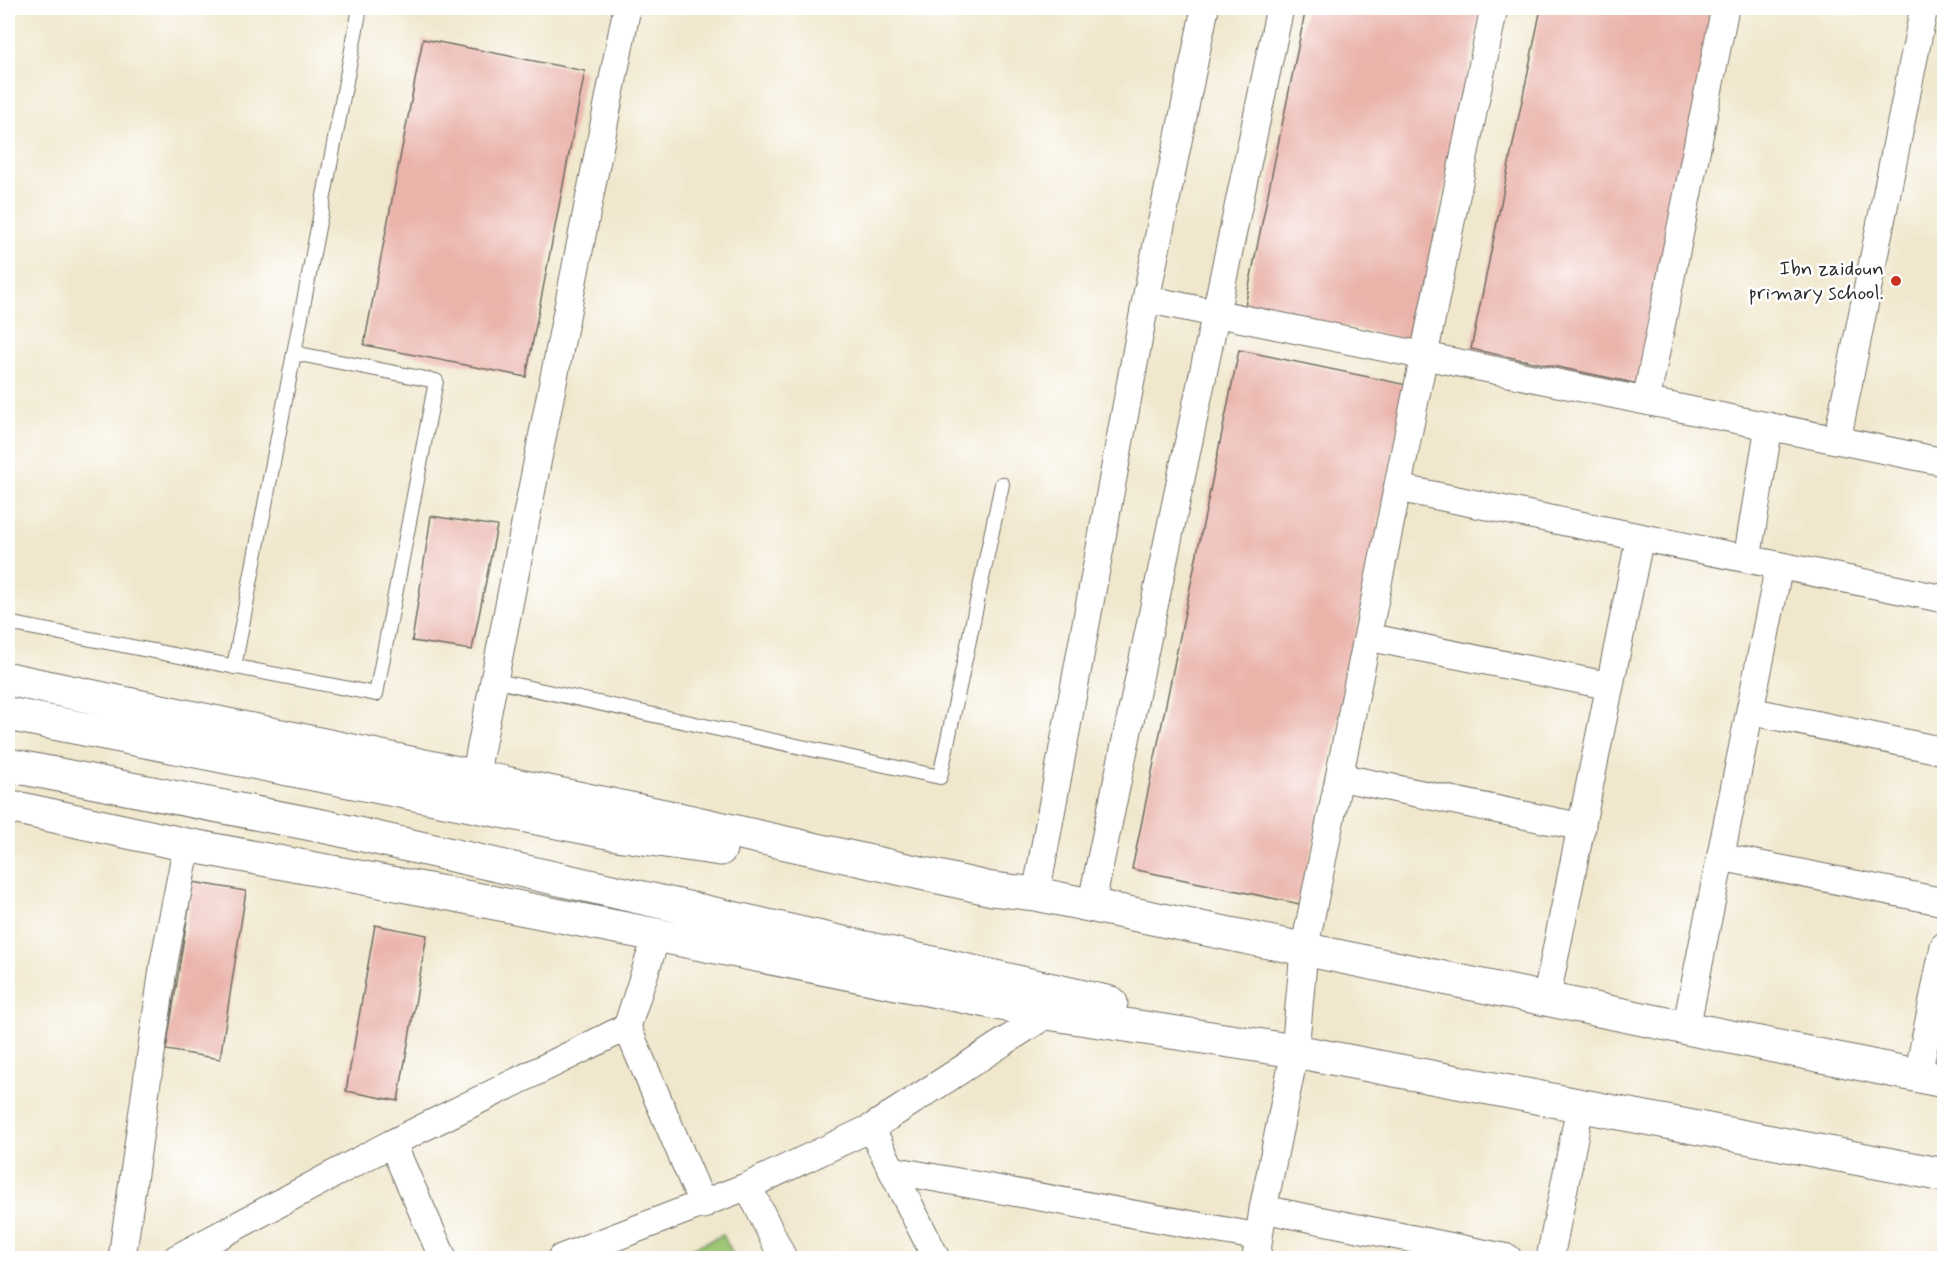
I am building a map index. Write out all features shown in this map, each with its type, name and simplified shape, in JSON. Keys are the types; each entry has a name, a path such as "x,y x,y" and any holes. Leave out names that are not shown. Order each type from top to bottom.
{"main road":[{"path":"8,679 992,889"},
{"path":"8,714 623,835 1036,894 1931,1078"},
{"path":"8,765 327,827 1078,995 1168,1016 1245,1043"},
{"path":"8,806 187,845 1047,1013 1295,1051 1944,1175"}],"street":[{"path":"475,777 492,680 627,8"},
{"path":"1036,894 1146,299 1206,8"},
{"path":"1091,906 1280,8"},
{"path":"892,1170 1257,1248 1295,1051 1305,951 1494,8"},
{"path":"1646,401 1725,8"},
{"path":"1838,440 1924,8"},
{"path":"1146,299 1944,462"},
{"path":"1747,559 1770,426"},
{"path":"1398,488 1944,599"},
{"path":"1546,1000 1640,537"},
{"path":"1686,1028 1779,566"},
{"path":"1368,637 1610,686"},
{"path":"1750,711 1944,751"},
{"path":"1339,777 1582,826"},
{"path":"122,1258 164,962 187,845"},
{"path":"1721,857 1944,902"},
{"path":"657,935 627,1027 703,1205"},
{"path":"1931,1078 1944,946"},
{"path":"561,1258 703,1205 871,1128 1078,995"},
{"path":"177,1258 392,1143 627,1027"},
{"path":"1550,1258 1581,1107"},
{"path":"871,1128 936,1258"},
{"path":"392,1143 443,1258"},
{"path":"748,1186 783,1258"},
{"path":"1263,1209 1405,1248 1508,1258"}],"lane":[{"path":"234,667 360,8"},
{"path":"8,623 376,694 436,381 294,353"},
{"path":"492,680 940,777 1002,484"}],"green space":[{"path":"723,1235 735,1258 668,1258"}],"building":[{"path":"1306,8 1481,8 1413,341 1245,306"},
{"path":"1541,8 1716,8 1639,384 1471,349"},
{"path":"423,39 585,71 526,377 364,345"},
{"path":"1239,350 1407,385 1300,904 1132,869"},
{"path":"431,516 497,526 472,650 412,641"},
{"path":"193,882 246,891 220,1059 166,1050"},
{"path":"375,925 427,935 398,1101 346,1091"}],"place":[{"name":"Ibn zaidoun primary school.","path":"1896,281"}]}
